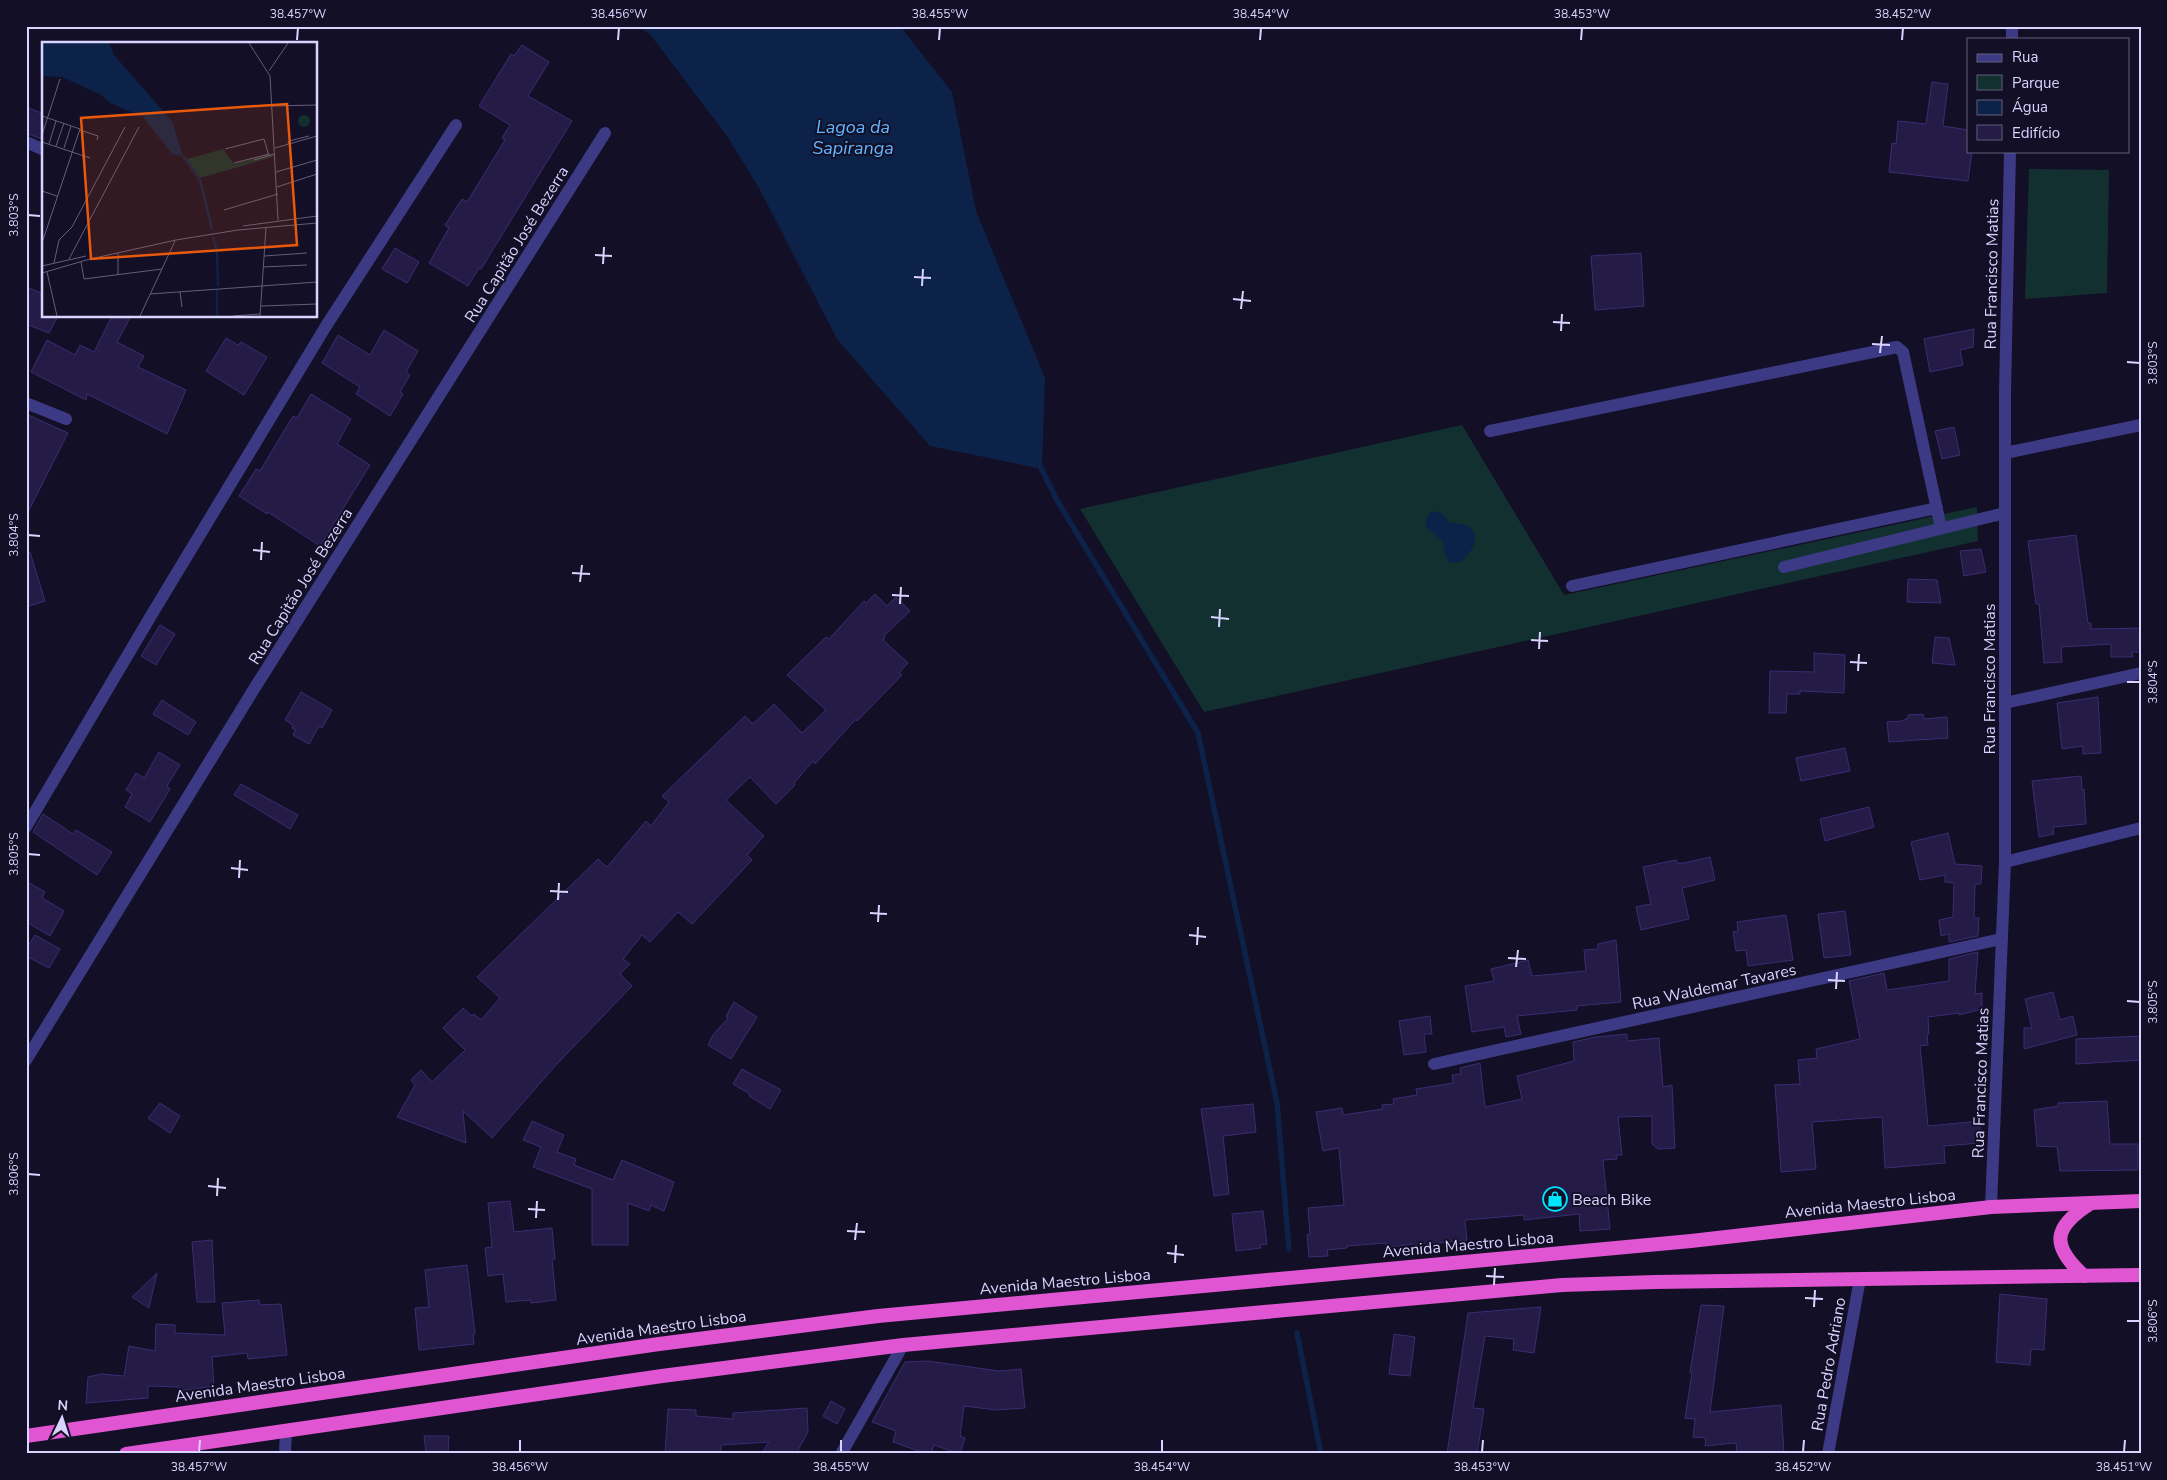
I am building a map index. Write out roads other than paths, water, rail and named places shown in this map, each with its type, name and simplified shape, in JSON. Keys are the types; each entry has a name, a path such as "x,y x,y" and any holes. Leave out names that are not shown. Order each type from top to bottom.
{"highway":[{"name":"Avenida Maestro Lisboa","path":"26,1436 650,1345 878,1316 1681,1242 1991,1207 2094,1201 2141,1201"},
{"path":"2084,1276 2063,1254 2061,1231 2072,1215 2094,1201"},
{"path":"126,1454 662,1376 903,1345 1562,1286 2141,1275"}],"street":[{"path":"26,827 142,630 326,326 456,125"},
{"name":"Rua Capitão José Bezerra","path":"26,1060 265,672 605,133"},
{"path":"26,142 42,149"},
{"name":"Rua Francisco Matias","path":"1991,1207 2004,862 2005,452 2010,152"},
{"path":"1490,430 1897,347 1903,352 1941,528"},
{"path":"26,403 66,419"},
{"path":"2005,452 2141,425"},
{"path":"1572,586 1937,508"},
{"path":"1784,567 2005,513"},
{"path":"2005,703 2141,673"},
{"path":"2004,862 2141,828"},
{"name":"Rua Waldemar Tavares","path":"1434,1064 2001,938"},
{"name":"Rua Pedro Adriano","path":"1828,1454 1860,1279"},
{"path":"841,1454 903,1345"},
{"path":"285,1454 286,1430"}],"water":[{"name":"Lagoa da Sapiranga","path":"635,26 900,26 952,92 976,211 1045,378 1042,469 930,446 837,339 759,188 727,136 649,33"},
{"path":"1432,511 1442,513 1449,522 1467,525 1475,533 1472,549 1461,562 1450,563 1446,557 1442,541 1426,527 1427,516"}],"waterway":[{"path":"1039,464 1058,502 1198,733 1277,1103 1289,1249"},
{"path":"1297,1333 1321,1454"}],"place":[{"name":"Beach Bike","path":"1555,1199"}]}
